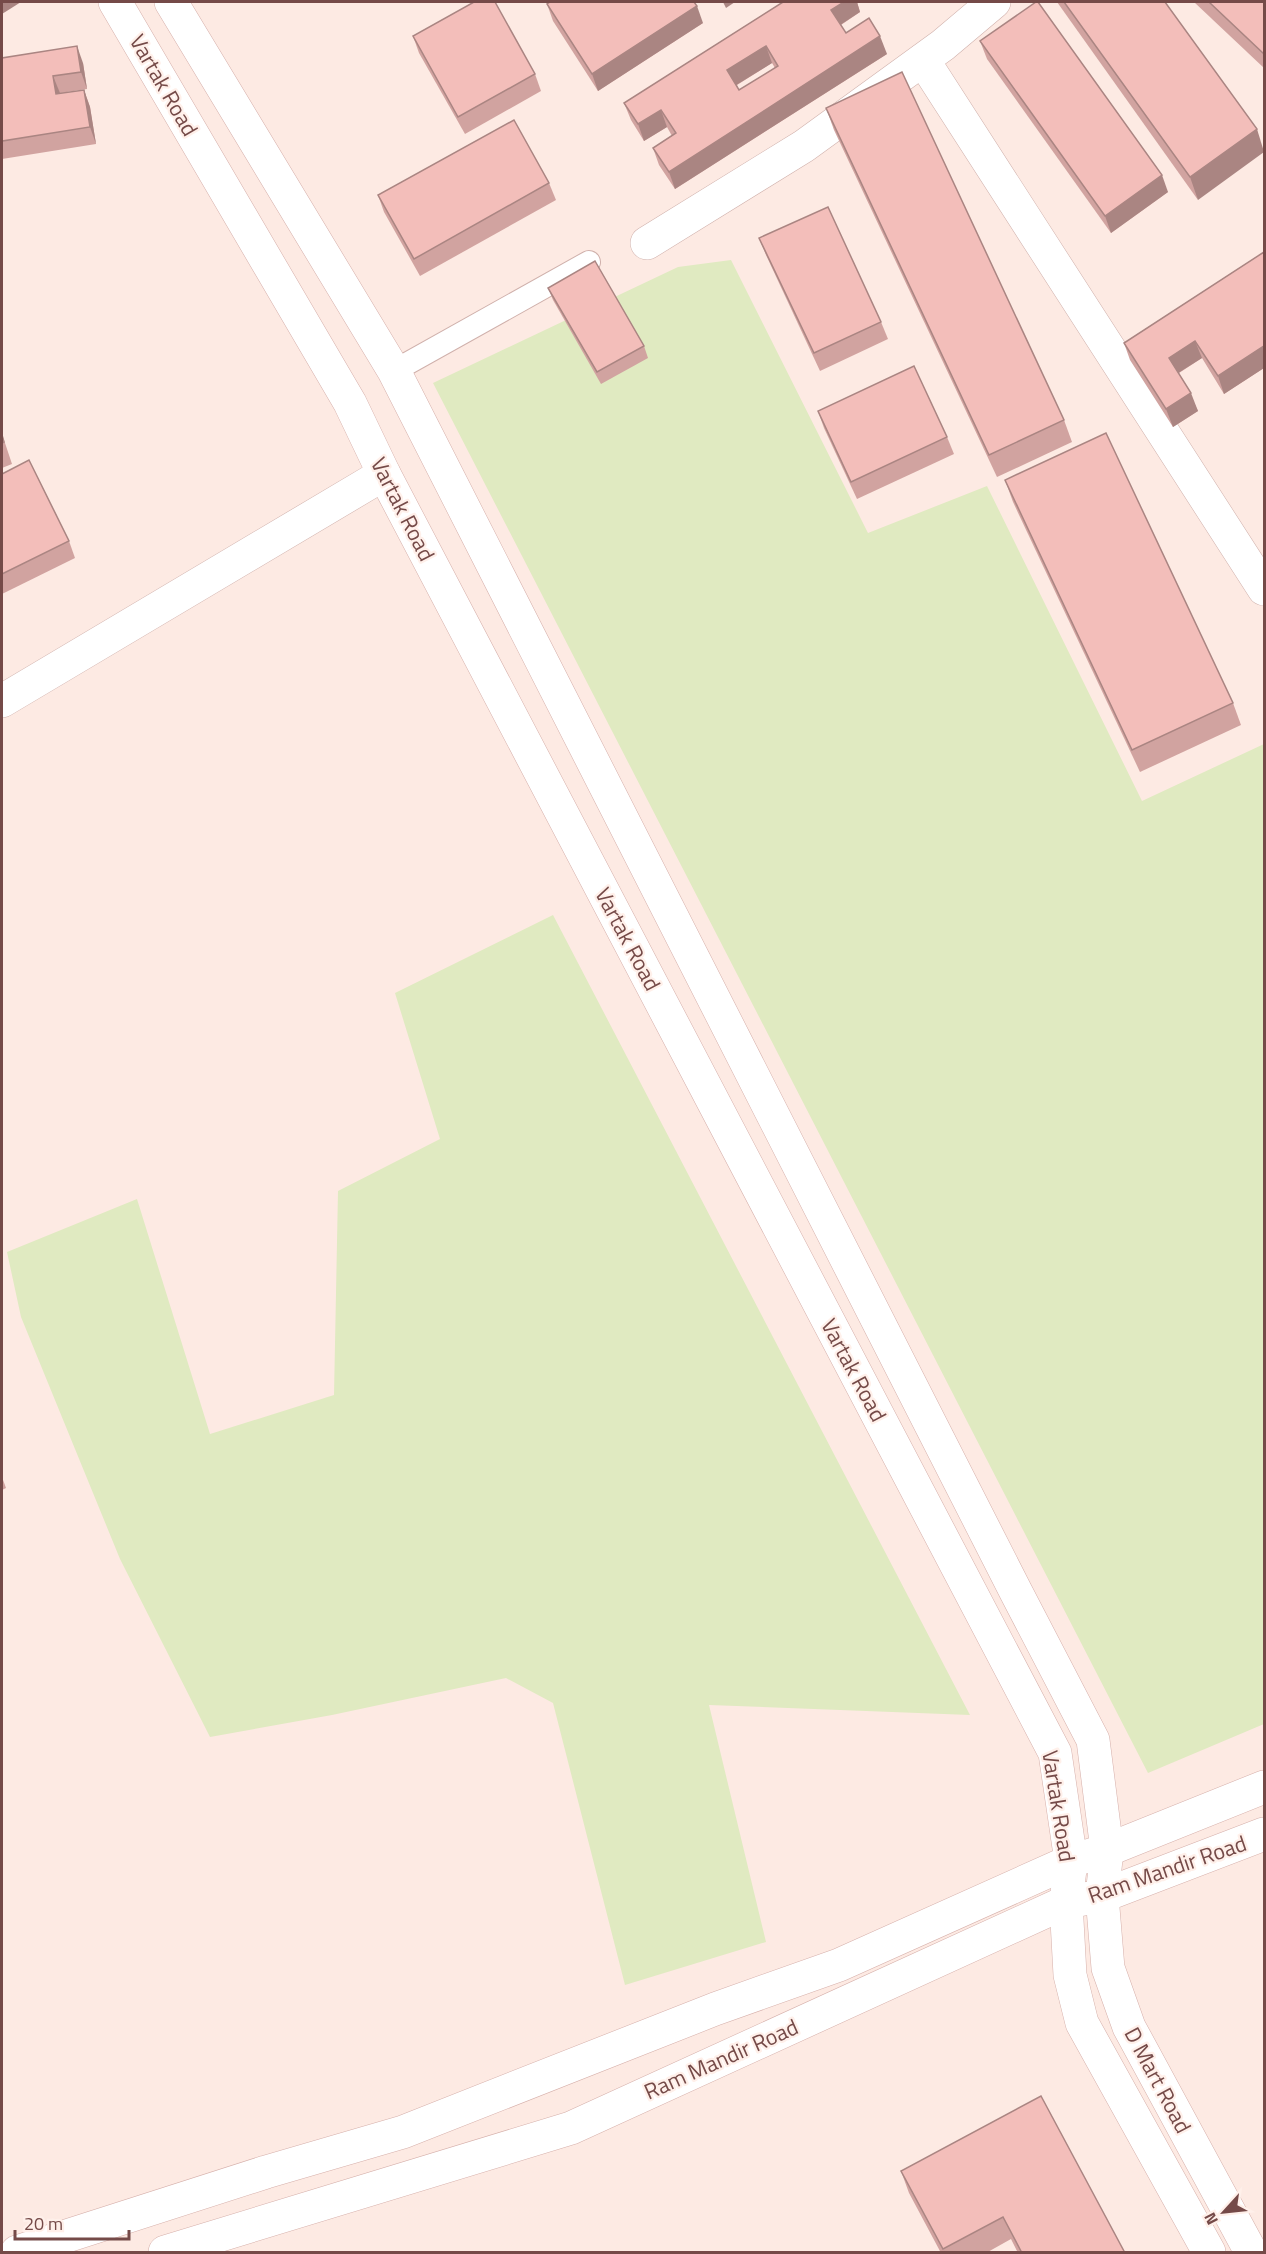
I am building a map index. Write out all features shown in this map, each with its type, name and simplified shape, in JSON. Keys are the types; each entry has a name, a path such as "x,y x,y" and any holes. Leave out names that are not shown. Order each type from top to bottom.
{"street":[{"name":"Vartak Road","path":"115,2 350,403 384,474 1055,1753 1071,1862 1066,1902"},
{"name":"Vartak Road","path":"171,2 394,371 1093,1740 1107,1850 1102,1896"},
{"path":"647,243 804,146 923,60 993,2"},
{"path":"923,60 1264,589"},
{"path":"2,700 384,474"},
{"path":"17,2253 266,2172 403,2132 715,2009 839,1965 1071,1862 1264,1788"},
{"name":"Ram Mandir Road","path":"165,2253 571,2128 1066,1902 1102,1896 1264,1834"},
{"name":"D Mart Road","path":"1102,1896 1108,1968 1128,2027 1251,2253"},
{"name":"D Mart Road","path":"1066,1902 1070,1975 1082,2022 1209,2253"}],"lane":[{"path":"394,371 589,262"}],"green space":[{"path":"731,260 868,533 987,486 1142,801 1264,744 1264,1724 1148,1773 433,383 678,267"},
{"path":"553,915 970,1715 709,1705 766,1942 625,1985 553,1703 506,1678 332,1715 210,1737 120,1559 21,1317 7,1252 137,1199 210,1434 334,1395 338,1191 440,1139 395,993"}],"building":[{"path":"474,2 495,2 535,74 458,117 413,36"},
{"path":"550,2 694,2 697,6 592,74 547,4"},
{"path":"783,2 844,2 831,10 846,33 869,18 880,36 669,172 653,148 676,133 661,110 638,124 624,103","holes":["766,46 778,66 739,90 727,70"]},
{"path":"1036,2 1162,175 1105,216 980,41"},
{"path":"1064,2 1165,2 1257,129 1190,177"},
{"path":"1209,2 1264,2 1264,54"},
{"path":"77,46 81,72 53,76 56,94 84,90 90,127 2,141 2,58"},
{"path":"902,72 1064,420 989,455 826,108"},
{"path":"514,120 549,183 414,259 378,195"},
{"path":"828,207 881,322 814,353 759,238"},
{"path":"1264,252 1264,346 1218,376 1195,341 1169,358 1191,393 1166,409 1124,343"},
{"path":"595,261 644,346 597,372 548,288"},
{"path":"914,366 947,437 851,482 818,411"},
{"path":"1106,433 1233,703 1132,750 1005,480"},
{"path":"29,460 69,541 2,574 2,474"},
{"path":"1041,2096 1125,2253 1022,2253 1003,2217 943,2249 901,2171"}]}
